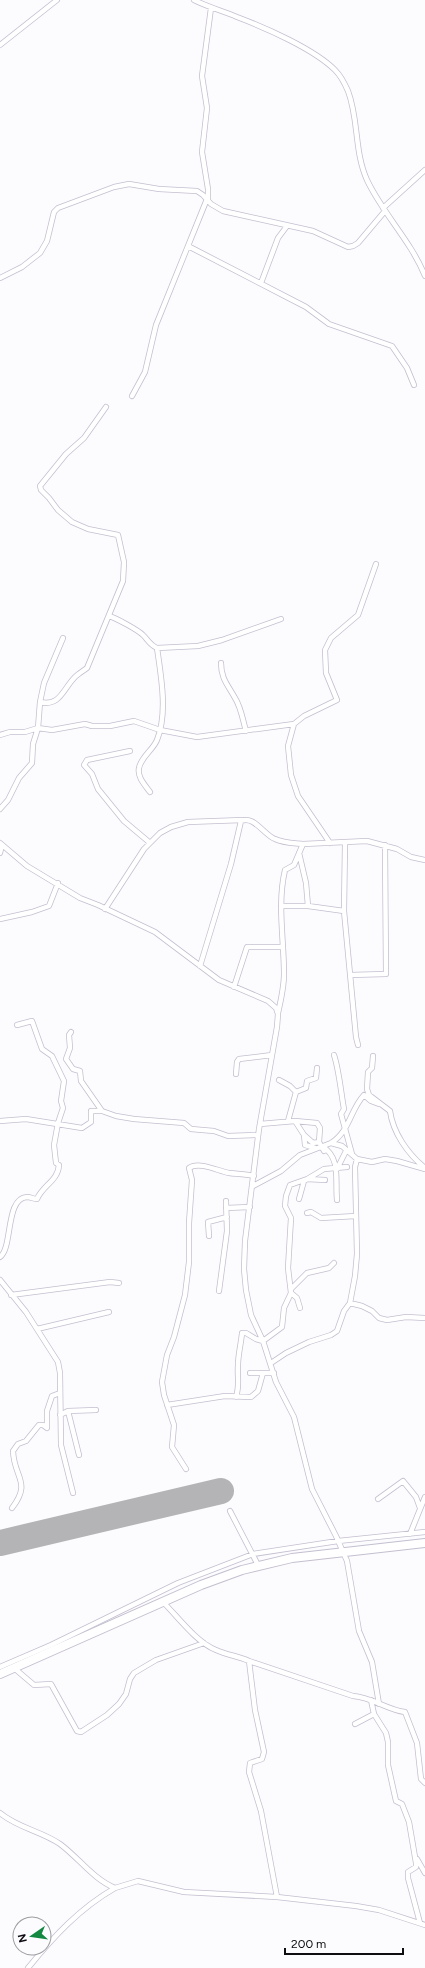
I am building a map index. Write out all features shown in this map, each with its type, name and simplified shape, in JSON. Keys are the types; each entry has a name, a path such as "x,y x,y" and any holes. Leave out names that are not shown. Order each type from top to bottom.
{"highway":[{"path":"0,1674 163,1602 228,1575 258,1565 292,1558 425,1543"}],"street":[{"path":"0,45 56,0"},
{"path":"194,0 211,8 244,19 296,44 336,71 346,85 353,106 360,159 364,173 384,210 412,249 425,276"},
{"path":"132,396 145,372 156,325 208,200 208,189 202,152 207,108 202,76 211,8"},
{"path":"0,278 22,267 40,253 49,236 56,210 71,202 114,186 129,184 159,189 197,191 214,206 223,211 313,231 351,247 358,242 384,210 425,170"},
{"path":"261,283 278,238 287,226"},
{"path":"188,246 306,307 329,324 392,346 407,368 414,385"},
{"path":"40,702 50,703 56,701 75,677 87,668 120,594 124,577 124,562 118,535 88,529 72,522 58,510 49,498 42,492 40,486 66,454 84,438 106,407"},
{"path":"0,735 24,732 38,728 52,730 84,724 92,726 110,726 134,720 160,730 197,737 294,724 310,712 337,700 326,673 325,650 331,638 358,615 376,564"},
{"path":"109,616 116,618 143,635 152,646 157,648 198,646 222,640 281,619"},
{"path":"0,809 8,800 19,778 32,763 33,744 38,728 40,702 44,683 63,638"},
{"path":"150,792 141,779 138,769 156,742 160,730 163,710 157,648"},
{"path":"221,663 223,678 237,702 246,731"},
{"path":"294,724 288,746 292,781 298,796 330,843"},
{"path":"130,751 87,760 84,765 92,774 98,789 124,821 149,842"},
{"path":"200,966 243,820"},
{"path":"105,909 149,842 160,833 181,823 250,820 276,840 302,844 367,841 385,845 411,857 425,860"},
{"path":"345,843 344,911 358,1045"},
{"path":"0,853 1,844"},
{"path":"1,844 31,868 80,898 155,932 214,976 234,987 261,996 276,1008 278,1014"},
{"path":"302,844 294,865 285,870 281,886 284,981 258,1135 253,1186 245,1241 244,1276 252,1316 263,1341 281,1394 290,1406 294,1417 312,1489 338,1540 347,1563 359,1630 369,1652 376,1678 379,1704"},
{"path":"350,975 386,974 385,845"},
{"path":"299,851 306,883 308,906"},
{"path":"0,919 32,912 49,906 58,884"},
{"path":"281,906 308,906 344,911"},
{"path":"234,987 247,947 283,947"},
{"path":"0,1257 6,1250 10,1224 16,1207 21,1200 28,1197 37,1199 39,1193 50,1185 58,1172 59,1165 56,1163 54,1145 58,1123 63,1108 61,1101 64,1082 52,1056 42,1049 32,1021 17,1025"},
{"path":"71,1032 69,1035 70,1048 66,1059 73,1069 80,1071 81,1081 102,1111"},
{"path":"236,1074 236,1062 239,1059 272,1055"},
{"path":"334,1055 338,1065 338,1078 344,1109 341,1114 352,1154"},
{"path":"373,1056 372,1068 368,1072 367,1089 370,1095 390,1111 391,1120 400,1139 425,1168"},
{"path":"296,1092 306,1088 307,1081 316,1078 316,1068"},
{"path":"279,1080 290,1086 296,1092"},
{"path":"288,1121 296,1092"},
{"path":"323,1148 338,1138 346,1129 353,1109 364,1095 371,1101 383,1106"},
{"path":"0,1121 26,1119 82,1128 91,1122 91,1111 102,1111 116,1116 134,1119 184,1123 192,1129 214,1131 228,1136 258,1135"},
{"path":"260,1124 288,1121 317,1123 320,1128 319,1142 323,1148"},
{"path":"295,1121 304,1135 313,1143 319,1142"},
{"path":"304,1135 305,1145 315,1148 323,1148 330,1151 337,1169 337,1200"},
{"path":"331,1143 342,1146 357,1159 372,1162 385,1159 425,1168"},
{"path":"253,1186 281,1171 300,1155 315,1148"},
{"path":"337,1169 346,1151"},
{"path":"271,1363 309,1342 331,1335 337,1331 344,1311 350,1303 356,1260 357,1201 355,1167 357,1159"},
{"path":"186,1469 172,1447 174,1425 163,1389 163,1372 167,1355 182,1312 189,1262 189,1223 192,1180 190,1168 204,1167 226,1173 254,1176"},
{"path":"300,1308 297,1298 291,1291 288,1268 291,1218 285,1206 286,1196 290,1185 307,1179 324,1169 347,1167"},
{"path":"299,1199 304,1180 325,1180"},
{"path":"219,1290 227,1217 226,1201"},
{"path":"226,1208 250,1207"},
{"path":"307,1213 311,1212 321,1218 356,1216"},
{"path":"209,1236 208,1222 227,1217"},
{"path":"263,1341 282,1327 284,1308 291,1291 307,1273 329,1268 334,1263"},
{"path":"0,1280 26,1312 58,1362 60,1373 61,1445 74,1494"},
{"path":"11,1295 110,1282 119,1283"},
{"path":"350,1303 362,1306 372,1311 379,1318 387,1320 406,1317 425,1318"},
{"path":"37,1329 109,1312"},
{"path":"236,1397 240,1379 238,1367 242,1333 246,1333 263,1341"},
{"path":"250,1373 274,1373"},
{"path":"167,1405 225,1396 251,1397 255,1394 262,1383 263,1373"},
{"path":"12,1508 21,1497 22,1487 20,1476 14,1464 13,1451 18,1444 26,1441 39,1425 43,1425 47,1428 47,1411 52,1396 60,1393"},
{"path":"60,1415 68,1411 96,1410"},
{"path":"68,1411 78,1455"},
{"path":"378,1499 403,1481 407,1484 416,1497 420,1508"},
{"path":"410,1534 425,1497"},
{"path":"230,1511 258,1565"},
{"path":"0,1667 51,1645 178,1583 253,1554 338,1540 425,1532"},
{"path":"163,1602 204,1643 216,1650 353,1696 371,1700 398,1711 406,1712 417,1743 421,1779 425,1783"},
{"path":"14,1668 34,1685 44,1683 51,1684 77,1731 81,1732 107,1715 119,1704 126,1694 130,1679 134,1673 156,1660 204,1643"},
{"path":"249,1661 255,1710 264,1752 262,1759 250,1763 249,1772 261,1811 277,1897"},
{"path":"371,1700 374,1714 386,1733 388,1742 388,1765 395,1799 402,1804 409,1822 418,1866 425,1873"},
{"path":"355,1724 374,1714"},
{"path":"0,1813 15,1824 59,1844 100,1879 115,1888"},
{"path":"418,1866 408,1872 408,1878 420,1923"},
{"path":"28,1968 69,1921 90,1904 115,1888 138,1881 184,1892 277,1897 367,1907 425,1925"}],"runway":[{"path":"0,1543 221,1491"}]}
